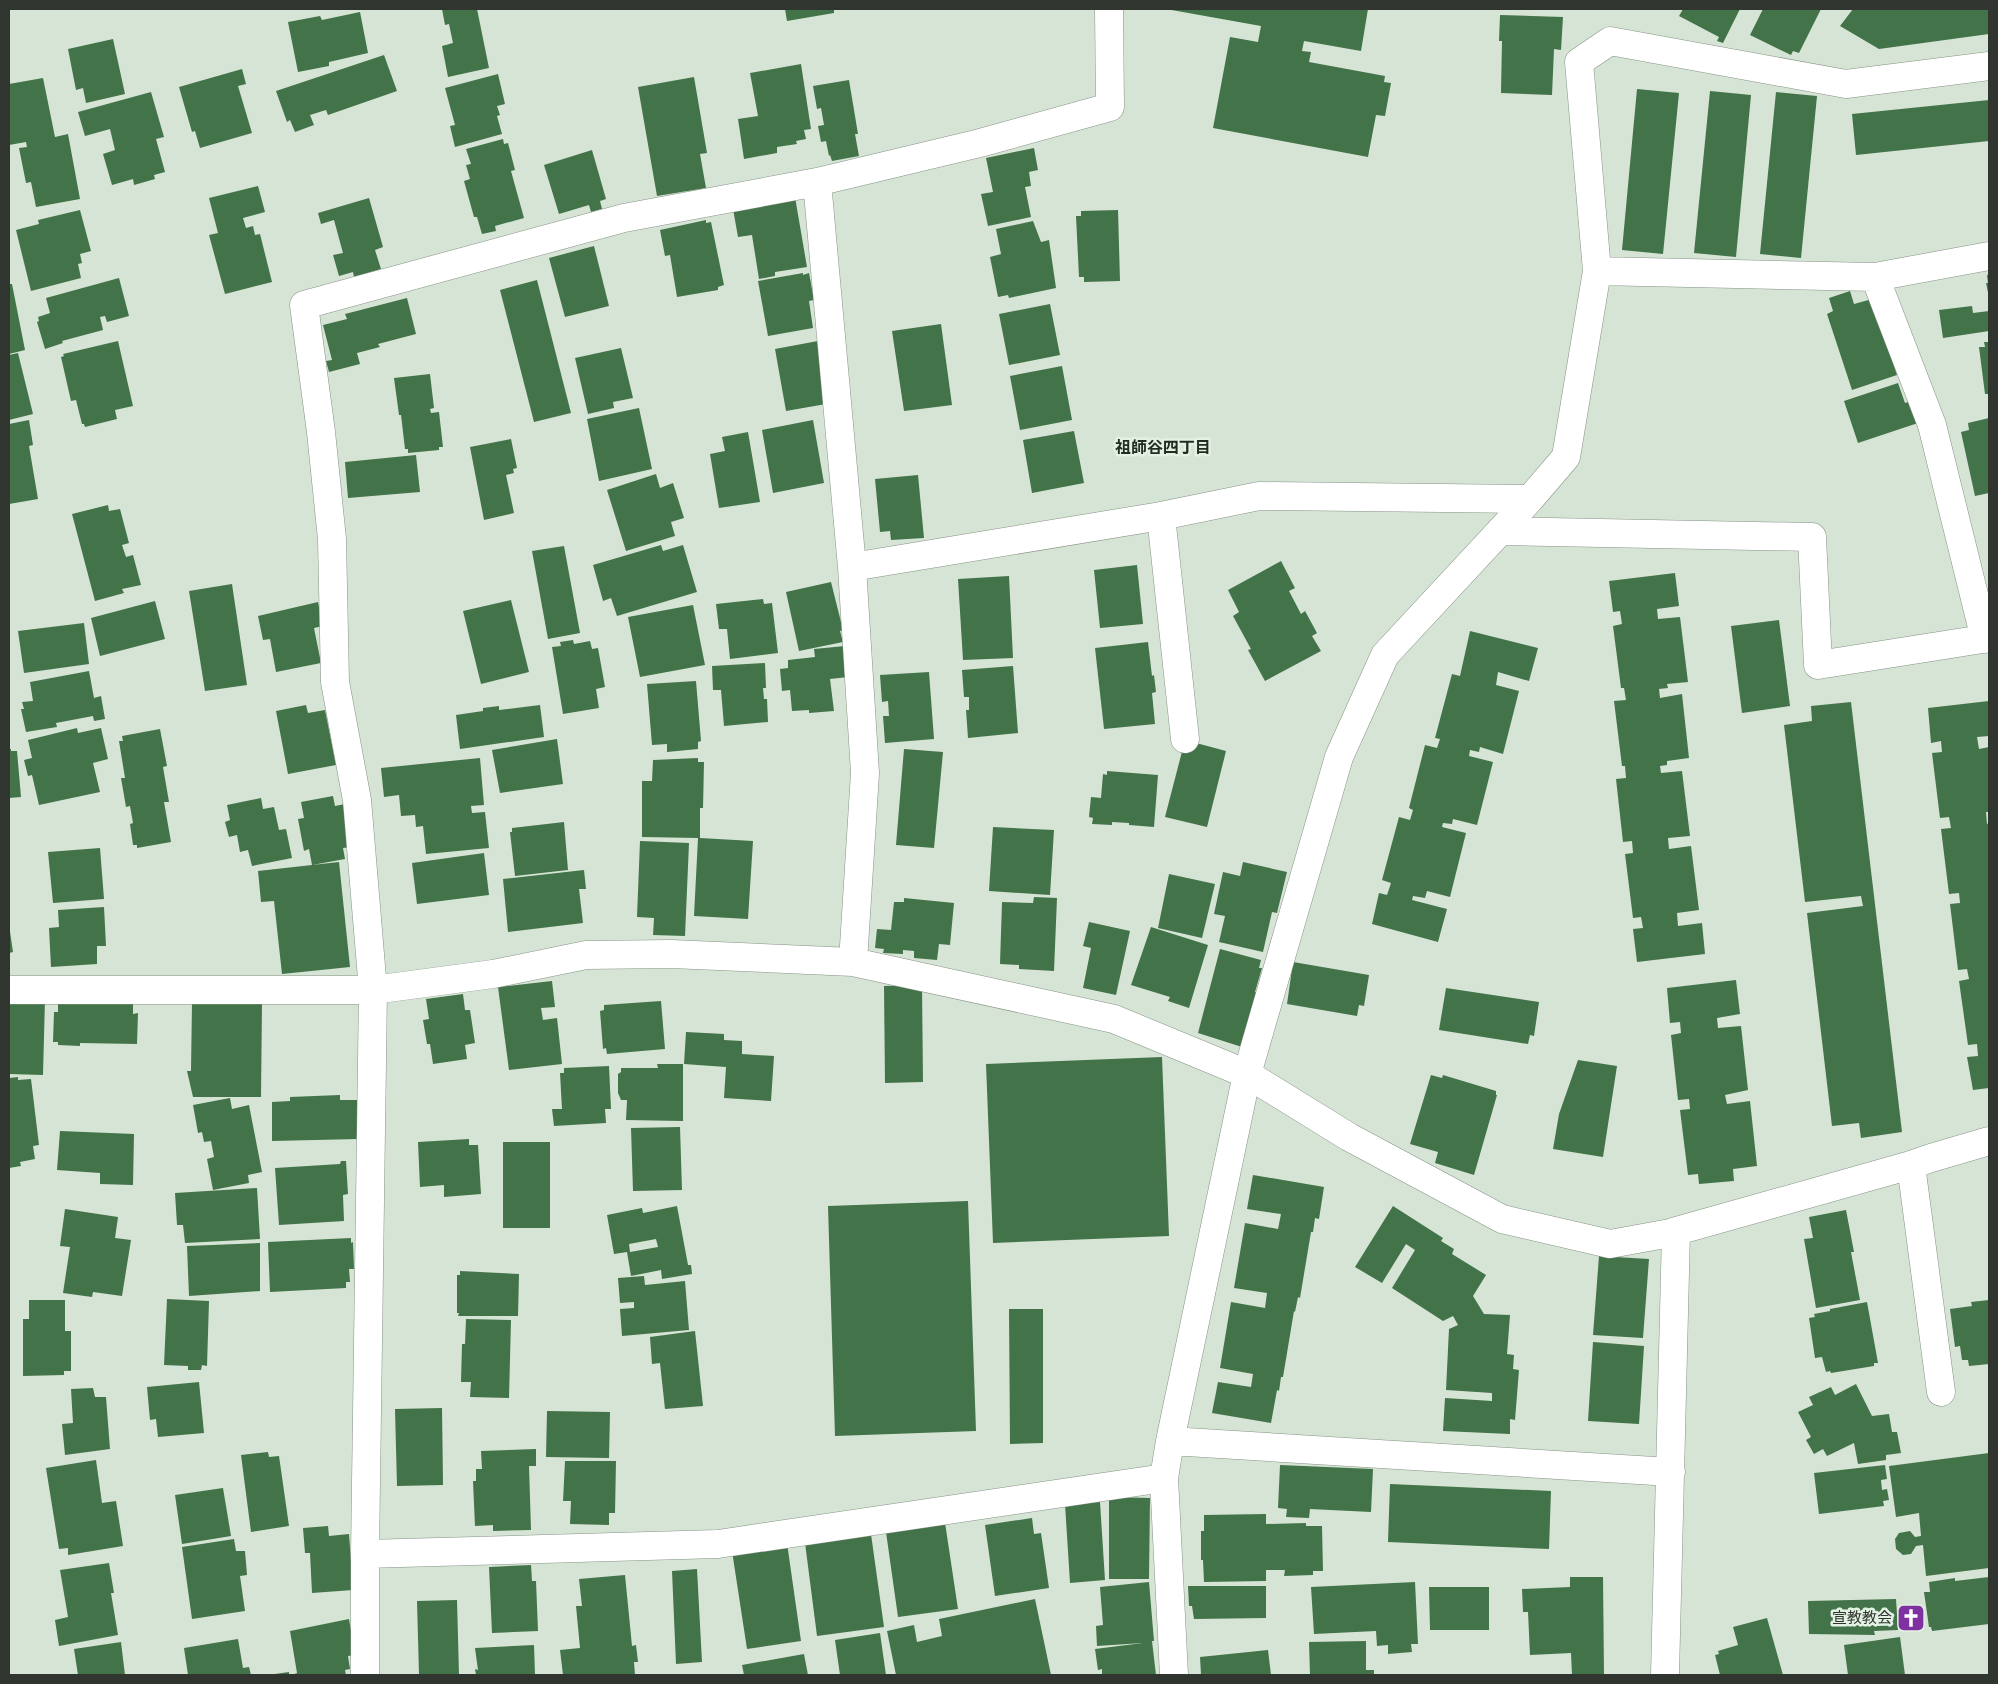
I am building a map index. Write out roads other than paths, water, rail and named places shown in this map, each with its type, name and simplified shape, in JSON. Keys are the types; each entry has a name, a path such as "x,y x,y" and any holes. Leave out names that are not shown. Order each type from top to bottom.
{"street":[{"path":"365,1675 373,990 357,800 335,682 332,539 321,432 304,305 624,218 816,182 980,143 1110,107 1109,9"},
{"path":"1174,1675 1164,1478 1170,1441 1247,1074 1339,757 1386,655 1530,499 1566,457 1597,271 1579,62 1610,41 1846,84 1989,66"},
{"path":"816,182 852,567 864,773 853,962"},
{"path":"1597,271 1875,277 1989,256"},
{"path":"1500,531 1812,537 1818,665 1987,638 1932,425 1875,277"},
{"path":"852,567 1161,516 1259,496 1530,499"},
{"path":"1161,516 1185,738"},
{"path":"9,990 373,990 493,974 586,955 671,954 853,962 1114,1019 1247,1074 1350,1138 1502,1218 1610,1244 1675,1232 1912,1166 1931,1158 1989,1141"},
{"path":"1912,1166 1942,1392"},
{"path":"1665,1675 1675,1232"},
{"path":"1170,1441 1671,1472"},
{"path":"365,1554 718,1544 1164,1478"}],"place":[{"name":"宣教教会","path":"1911,1618"}],"district":[{"name":"祖師谷四丁目","path":"1163,447"}]}
